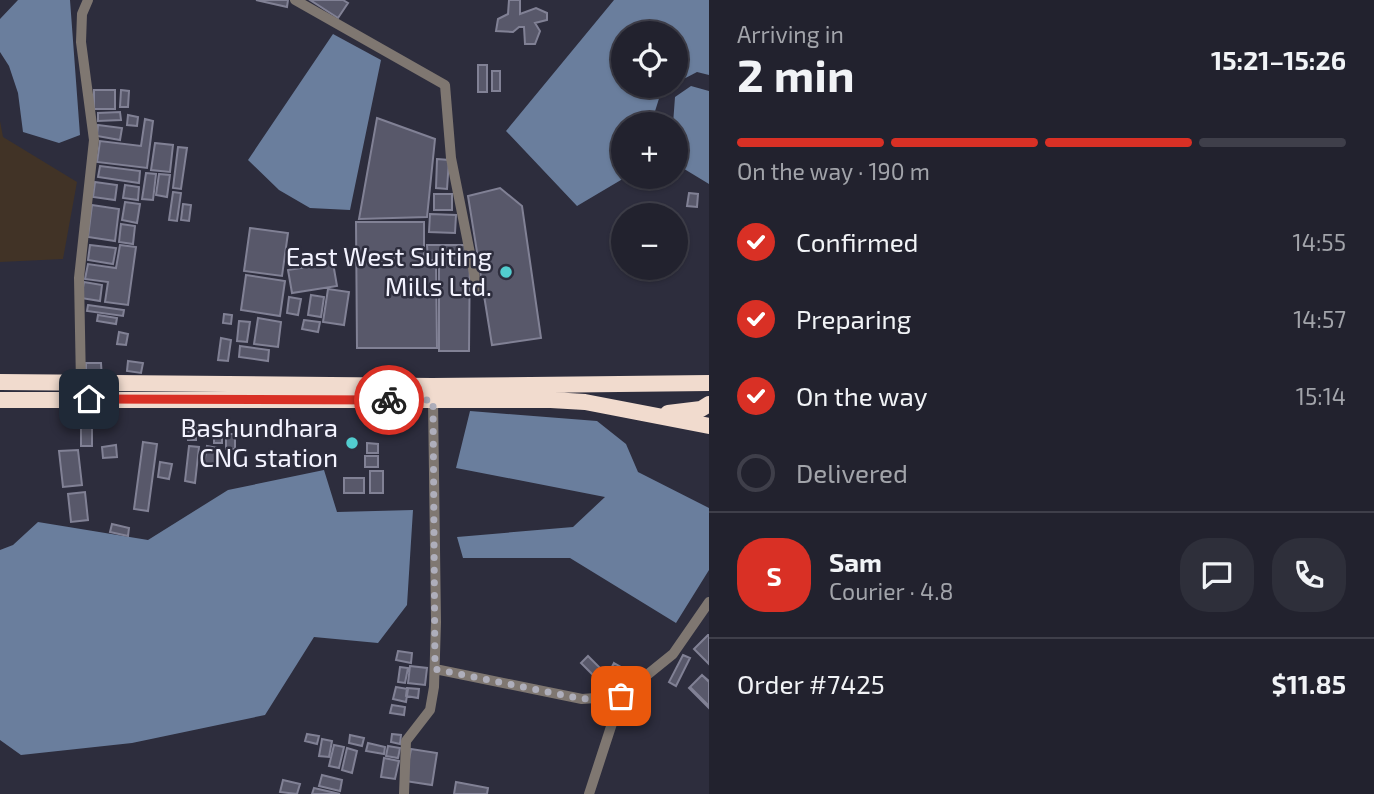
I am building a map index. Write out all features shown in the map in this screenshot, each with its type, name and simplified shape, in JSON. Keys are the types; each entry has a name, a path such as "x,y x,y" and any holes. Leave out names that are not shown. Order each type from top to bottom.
{"highway":[{"path":"0,382 432,386 709,383"},
{"path":"690,383 709,390"},
{"path":"0,400 585,402 709,426"},
{"path":"648,415 701,409 709,404"}],"street":[{"path":"81,384 79,278 94,140 81,42 82,14 88,0"},
{"path":"295,0 445,85 451,158 478,293"},
{"path":"404,794 404,750 410,736 430,710 435,669 433,400"},
{"path":"435,669 582,699 621,696 673,654 709,602"},
{"path":"589,794 606,752 621,696"}],"shaded area":[{"path":"0,121 3,137 77,182 63,259 0,262"}],"water":[{"path":"18,0 70,0 80,135 59,143 23,132 18,93 9,66 0,52 0,19"},
{"path":"614,0 709,0 709,75 697,72 688,77 688,21 611,21 611,98 659,98 655,112 611,112 611,186 577,206 506,131"},
{"path":"333,34 381,60 350,210 310,208 279,190 248,160"},
{"path":"691,86 709,91 709,184 688,171 688,112 674,112 675,98 688,98 688,88"},
{"path":"470,411 597,421 626,444 638,472 709,508 709,570 676,623 570,558 463,558 457,537 573,527 605,497 456,468"},
{"path":"324,470 337,512 413,510 407,605 378,643 314,637 265,715 132,743 21,755 0,740 0,550 13,545 38,522 148,540 228,490"}],"building":[{"path":"256,0 288,0 287,7"},
{"path":"310,0 343,0 348,3 338,18"},
{"path":"509,0 520,0 520,14 536,8 547,13 547,20 535,23 540,31 535,44 525,44 524,27 513,32 496,31 498,19 508,14"},
{"path":"478,65 487,65 487,92 478,92"},
{"path":"492,71 500,71 500,91 492,91"},
{"path":"94,90 115,90 115,109 94,109"},
{"path":"121,90 129,91 128,107 120,107"},
{"path":"120,112 121,120 98,121 98,113"},
{"path":"128,115 138,117 137,126 127,125"},
{"path":"377,118 435,139 427,217 359,219"},
{"path":"145,119 153,121 147,168 97,162 100,141 141,146"},
{"path":"98,125 122,128 120,140 97,136"},
{"path":"155,143 173,145 170,172 151,170"},
{"path":"178,147 187,148 181,189 173,188"},
{"path":"437,159 449,160 447,189 436,188"},
{"path":"100,166 140,171 139,183 98,177"},
{"path":"146,173 156,174 153,200 142,199"},
{"path":"159,174 170,175 167,197 156,195"},
{"path":"95,182 117,185 115,200 93,197"},
{"path":"125,185 139,187 138,200 123,198"},
{"name":"East West Suiting Mills Ltd.","path":"500,188 522,206 541,338 492,345 468,196"},
{"path":"173,192 181,193 177,221 169,220"},
{"path":"689,193 698,194 697,207 688,206"},
{"path":"434,194 452,194 452,210 434,210"},
{"path":"125,202 140,204 137,223 122,220"},
{"path":"183,204 191,205 189,221 181,220"},
{"path":"92,205 119,209 115,241 88,237"},
{"path":"430,214 456,215 455,233 429,232"},
{"path":"356,222 424,222 424,263 436,262 437,348 357,348"},
{"path":"121,224 135,226 133,244 119,242"},
{"path":"250,228 288,233 282,276 244,271"},
{"path":"90,245 116,248 113,264 88,260"},
{"path":"120,245 136,247 128,305 105,302 108,282 85,279 88,264 116,268"},
{"path":"427,245 470,245 469,351 439,351 439,260 428,260"},
{"path":"333,263 337,286 292,293 288,270"},
{"path":"246,275 285,281 280,316 241,310"},
{"path":"84,282 102,285 100,301 81,298"},
{"path":"328,289 349,292 344,325 323,322"},
{"path":"311,295 324,297 321,317 308,315"},
{"path":"289,297 301,299 298,315 287,313"},
{"path":"88,305 124,310 123,316 87,311"},
{"path":"224,314 232,315 231,324 223,323"},
{"path":"98,315 117,318 116,324 97,321"},
{"path":"258,318 281,322 278,347 254,344"},
{"path":"304,320 320,322 318,332 302,329"},
{"path":"239,321 250,322 247,342 237,341"},
{"path":"119,332 128,334 126,345 117,344"},
{"path":"221,338 231,340 228,361 218,360"},
{"path":"240,346 269,350 268,361 239,357"},
{"path":"128,361 143,363 141,373 127,371"},
{"path":"86,363 101,363 102,379 86,378"},
{"path":"188,424 196,424 196,440 188,440"},
{"path":"81,427 92,427 92,446 81,446"},
{"path":"214,432 222,432 222,443 214,443"},
{"path":"226,434 235,434 235,449 226,449"},
{"path":"143,442 157,444 148,511 134,509"},
{"path":"367,443 378,444 378,453 367,453"},
{"path":"116,445 117,457 103,458 102,447"},
{"path":"189,446 199,447 195,483 185,481"},
{"path":"207,446 218,448 215,466 204,464"},
{"path":"78,450 82,485 63,487 59,451"},
{"path":"365,456 378,456 378,467 365,467"},
{"path":"160,462 172,464 169,479 158,477"},
{"path":"370,471 383,471 383,493 370,493"},
{"path":"344,478 364,478 364,493 344,493"},
{"path":"85,492 88,520 71,522 68,494"},
{"path":"112,524 129,528 128,536 110,532"},
{"path":"709,635 709,664 694,649"},
{"path":"398,651 412,653 411,663 396,660"},
{"path":"683,655 690,658 676,686 669,682"},
{"path":"588,656 603,671 596,678 581,663"},
{"path":"614,663 626,670 617,687 605,680"},
{"path":"410,666 427,668 425,685 408,683"},
{"path":"400,667 408,668 405,683 398,682"},
{"path":"702,675 709,682 709,706 690,687"},
{"path":"702,675 709,681 709,708 689,688"},
{"path":"396,687 408,689 406,702 393,699"},
{"path":"407,688 419,689 418,698 406,696"},
{"path":"392,705 405,707 404,715 390,713"},
{"path":"307,734 319,736 317,744 305,741"},
{"path":"392,734 401,735 400,744 391,742"},
{"path":"350,735 364,738 362,746 349,743"},
{"path":"322,739 332,741 329,757 319,756"},
{"path":"368,743 385,747 384,754 366,751"},
{"path":"334,745 344,747 339,768 329,766"},
{"path":"388,746 400,748 398,758 386,756"},
{"path":"347,748 357,751 352,773 342,770"},
{"path":"411,749 437,753 432,785 405,781"},
{"path":"384,758 399,761 395,779 381,777"},
{"path":"322,775 342,780 340,791 319,786"},
{"path":"283,780 300,784 297,794 280,792"},
{"path":"456,782 488,788 487,794 454,794"},
{"path":"314,788 340,794 312,794"}],"way so far":[{"path":"389,400 433,400 436,519 435,669 582,699 621,696"}],"place":[{"name":"East West Suiting Mills Ltd.","path":"506,272"},
{"name":"Bashundhara CNG station","path":"352,443"}],"route":[{"path":"89,399 389,400"}]}
